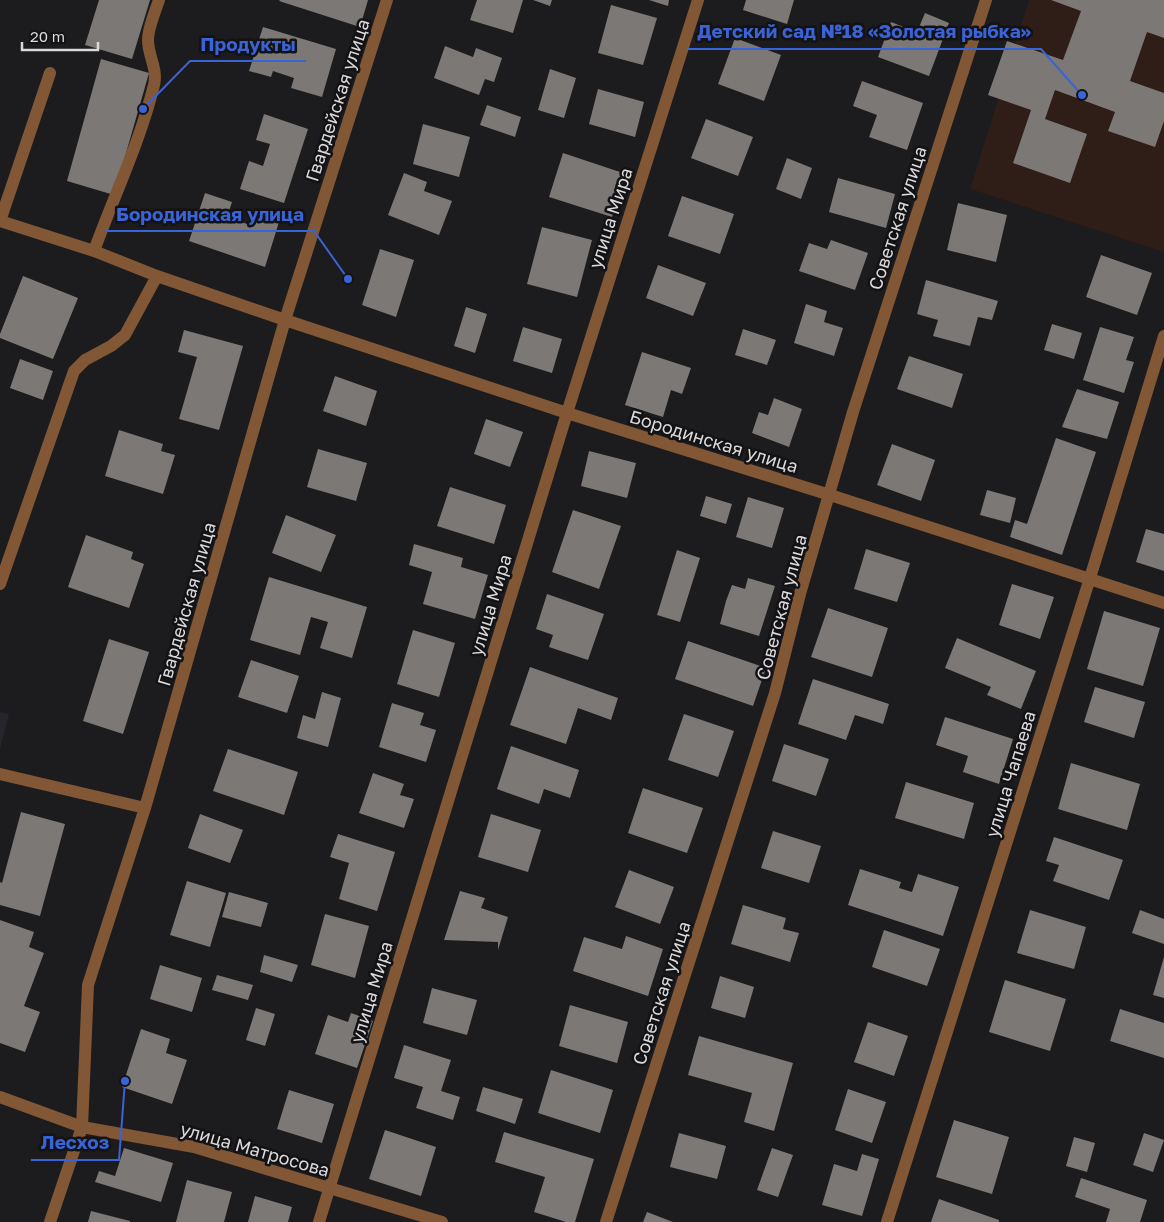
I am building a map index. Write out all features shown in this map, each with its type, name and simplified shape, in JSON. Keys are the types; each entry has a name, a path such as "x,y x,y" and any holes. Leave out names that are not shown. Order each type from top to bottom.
{"street":[{"path":"94,251 129,164 154,83 154,67 149,53 148,39 159,0"},
{"name":"Гвардейская улица","path":"50,1222 82,1127 88,985 145,808 286,320 388,0"},
{"name":"улица Мира","path":"319,1222 567,414 698,0"},
{"name":"Советская улица","path":"606,1222 775,693 800,594 853,412 986,0"},
{"path":"0,221 50,73"},
{"name":"Бородинская улица","path":"0,221 94,251 157,276 567,414 830,495 1164,603"},
{"path":"0,584 74,371 85,360 111,346 125,335 157,276"},
{"name":"улица Чапаева","path":"887,1222 1090,578 1164,336"},
{"path":"0,774 145,808"},
{"name":"улица Матросова","path":"0,1097 82,1127 194,1147 442,1222"}],"shaded area":[{"path":"1029,0 1164,0 1164,252 970,189"},
{"path":"0,712 9,714 0,749"}],"building":[{"path":"99,0 150,0 132,59 85,45"},
{"path":"280,0 368,0 360,27"},
{"path":"477,0 523,0 513,33 470,20"},
{"path":"533,0 552,0 550,6"},
{"path":"649,0 669,0 668,6"},
{"path":"746,0 794,0 787,24 743,10"},
{"path":"1051,0 1164,0 1164,38 1147,32 1130,81 1164,93 1164,121 1155,147 1108,131 1115,112 1055,90 1045,119 1087,134 1070,183 1013,163 1031,110 988,95 1007,41 1063,60 1081,11"},
{"path":"611,5 657,18 643,65 598,53"},
{"path":"925,13 949,23 929,76 878,57 891,22 917,32"},
{"path":"263,27 336,49 322,97 291,88 294,78 273,71 271,77 249,71"},
{"path":"735,38 781,55 764,101 718,84"},
{"path":"445,46 473,57 476,48 502,58 494,82 485,79 479,95 434,78"},
{"path":"101,59 149,73 114,195 67,181"},
{"path":"550,69 576,78 564,118 538,110"},
{"path":"862,81 923,103 907,150 869,137 877,115 853,106"},
{"path":"598,89 644,102 635,137 589,124"},
{"path":"487,105 521,117 515,137 480,125"},
{"path":"264,114 308,129 284,203 240,189 249,161 263,166 270,144 256,140"},
{"path":"706,119 753,137 738,176 691,158"},
{"path":"423,124 470,137 459,177 413,164"},
{"path":"563,153 626,174 612,217 549,197"},
{"path":"787,158 812,168 801,199 776,189"},
{"path":"404,173 427,182 424,191 452,201 439,235 388,215"},
{"path":"838,178 895,194 886,228 829,212"},
{"path":"205,193 232,202 227,217 247,224 251,213 279,222 265,267 189,241"},
{"path":"682,196 734,214 720,254 668,236"},
{"path":"958,203 1007,215 996,262 947,250"},
{"path":"542,227 592,240 577,297 527,284"},
{"path":"831,240 868,253 855,290 799,271 809,243 827,249"},
{"path":"380,249 414,260 396,317 362,305"},
{"path":"1101,255 1152,273 1137,315 1086,297"},
{"path":"658,265 706,283 693,316 646,298"},
{"path":"23,276 78,298 53,359 0,338"},
{"path":"926,280 998,301 992,320 978,317 970,346 933,336 938,320 917,314"},
{"path":"806,304 827,311 824,322 843,328 834,356 794,343"},
{"path":"466,307 487,314 475,353 454,346"},
{"path":"1052,324 1082,333 1074,359 1044,350"},
{"path":"523,327 562,339 552,373 513,361"},
{"path":"1100,327 1134,337 1126,360 1134,362 1124,393 1083,380"},
{"path":"743,329 776,340 767,365 735,355"},
{"path":"184,330 243,346 219,430 179,419 197,357 178,352"},
{"path":"642,352 691,368 682,394 671,390 663,417 625,405"},
{"path":"909,356 963,374 952,408 897,389"},
{"path":"20,359 53,371 43,400 10,388"},
{"path":"335,376 377,391 366,426 323,411"},
{"path":"1077,389 1119,402 1107,439 1062,427"},
{"path":"774,398 802,409 789,447 752,433 759,412 768,415"},
{"path":"486,419 523,432 510,467 474,454"},
{"path":"119,430 163,444 161,451 175,455 163,494 105,476"},
{"path":"1056,438 1096,452 1062,555 1010,537 1015,520 1027,524"},
{"path":"892,444 935,460 921,501 877,485"},
{"path":"318,449 367,463 356,501 307,487"},
{"path":"589,451 636,463 627,498 581,486"},
{"path":"450,487 506,505 494,544 437,526"},
{"path":"987,490 1016,498 1010,523 980,515"},
{"path":"706,496 732,504 726,524 700,516"},
{"path":"748,497 784,508 772,548 736,537"},
{"path":"573,510 621,526 599,589 552,572"},
{"path":"286,515 336,535 321,572 272,553"},
{"path":"1146,529 1164,534 1164,571 1136,562"},
{"path":"86,535 133,552 131,559 144,564 129,608 68,587"},
{"path":"414,544 463,558 461,567 488,575 475,619 423,604 432,572 409,565"},
{"path":"866,549 910,563 897,602 854,589"},
{"path":"677,550 700,558 680,622 657,615"},
{"path":"269,577 367,607 352,658 320,648 328,622 311,617 300,655 250,640"},
{"path":"748,578 775,586 759,636 720,624 732,585 745,589"},
{"path":"1012,584 1054,597 1040,639 999,625"},
{"path":"547,594 604,614 588,660 549,647 553,635 536,629"},
{"path":"828,608 888,628 872,677 811,657"},
{"path":"1104,611 1160,628 1143,686 1087,669"},
{"path":"413,630 455,643 439,697 397,684"},
{"path":"957,638 1036,671 1021,709 987,695 991,687 945,668"},
{"path":"109,639 149,652 123,734 83,721"},
{"path":"688,641 766,668 753,706 675,679"},
{"path":"251,660 299,676 287,713 238,697"},
{"path":"530,667 618,698 611,720 578,708 566,744 510,725"},
{"path":"813,679 889,704 883,724 855,715 846,740 798,724"},
{"path":"1095,687 1145,702 1134,738 1084,722"},
{"path":"322,692 341,698 328,747 297,738 303,715 315,719"},
{"path":"392,703 424,713 420,725 436,730 426,762 379,747"},
{"path":"684,714 734,731 718,777 668,760"},
{"path":"945,717 1013,739 999,784 963,772 968,756 936,745"},
{"path":"784,744 829,759 816,796 772,781"},
{"path":"511,746 579,770 570,798 544,789 539,804 497,789"},
{"path":"228,749 298,772 284,815 213,791"},
{"path":"1071,763 1140,784 1127,830 1058,809"},
{"path":"373,773 404,784 400,795 414,799 404,828 359,813"},
{"path":"906,782 974,803 964,839 895,818"},
{"path":"643,788 703,808 687,853 628,833"},
{"path":"21,812 65,824 40,916 0,905 0,882 2,883"},
{"path":"200,814 243,830 230,863 188,848"},
{"path":"491,814 541,830 528,872 478,857"},
{"path":"773,831 821,846 809,883 761,868"},
{"path":"338,834 395,852 377,911 339,899 349,863 330,857"},
{"path":"1054,837 1123,860 1109,900 1053,881 1059,865 1046,861"},
{"path":"860,869 901,882 899,888 912,892 918,874 959,887 943,936 848,905"},
{"path":"629,870 674,887 660,924 615,907"},
{"path":"187,881 226,893 210,947 170,935"},
{"path":"460,891 485,898 481,908 508,917 498,950 498,942 444,940"},
{"path":"229,892 268,903 261,927 222,917"},
{"path":"743,905 786,918 783,929 799,933 790,962 731,944"},
{"path":"1030,910 1086,927 1074,969 1017,953"},
{"path":"1140,910 1164,919 1164,944 1132,933"},
{"path":"325,914 369,926 355,978 311,965"},
{"path":"0,920 34,932 29,947 44,953 24,1006 40,1012 25,1052 0,1043"},
{"path":"884,930 940,949 927,986 872,967"},
{"path":"626,936 663,949 648,996 573,971 584,937 622,949"},
{"path":"264,955 298,965 292,982 260,972"},
{"path":"1164,957 1164,998 1153,995"},
{"path":"160,965 202,978 192,1012 150,999"},
{"path":"217,975 253,985 248,1000 212,990"},
{"path":"720,976 754,987 745,1018 711,1008"},
{"path":"1005,980 1066,999 1050,1051 989,1032"},
{"path":"432,988 477,1000 467,1035 423,1023"},
{"path":"570,1005 628,1022 617,1063 559,1046"},
{"path":"256,1008 275,1014 265,1046 246,1040"},
{"path":"1120,1009 1164,1023 1164,1058 1110,1041"},
{"path":"351,1013 373,1021 357,1068 315,1054 328,1015 348,1022"},
{"path":"868,1022 908,1036 894,1076 854,1062"},
{"path":"141,1029 170,1039 166,1053 187,1060 172,1104 122,1087"},
{"path":"699,1036 793,1063 774,1131 744,1122 752,1093 688,1075"},
{"path":"404,1045 451,1060 441,1091 460,1097 453,1120 416,1108 423,1087 394,1078"},
{"path":"551,1070 613,1090 600,1133 538,1113"},
{"path":"483,1087 523,1099 515,1124 476,1111"},
{"path":"848,1089 886,1102 872,1143 835,1130"},
{"path":"289,1090 334,1104 322,1143 277,1129"},
{"path":"954,1120 1009,1137 992,1194 936,1177"},
{"path":"385,1130 436,1147 421,1196 369,1179"},
{"path":"504,1132 594,1159 575,1222 566,1222 534,1212 545,1177 495,1162"},
{"path":"679,1133 726,1146 717,1179 670,1167"},
{"path":"1144,1133 1164,1140 1153,1172 1133,1165"},
{"path":"1074,1137 1095,1143 1087,1172 1066,1166"},
{"path":"124,1148 173,1163 161,1202 95,1182 99,1171 115,1176"},
{"path":"772,1148 793,1155 778,1197 757,1190"},
{"path":"862,1154 879,1159 862,1216 822,1205 834,1164 857,1171"},
{"path":"1081,1178 1147,1200 1140,1222 1106,1222 1110,1209 1075,1197"},
{"path":"187,1180 232,1192 224,1222 176,1222"},
{"path":"255,1196 292,1207 288,1222 248,1222"},
{"path":"939,1199 999,1220 999,1222 931,1222"},
{"path":"91,1211 130,1221 130,1222 88,1222"},
{"path":"647,1212 673,1222 643,1222"}],"place":[{"name":"Детский сад №18 «Золотая рыбка»","path":"1082,95"},
{"name":"Продукты","path":"143,109"},
{"name":"Бородинская улица","path":"348,279"},
{"name":"Лесхоз","path":"125,1081"}]}
